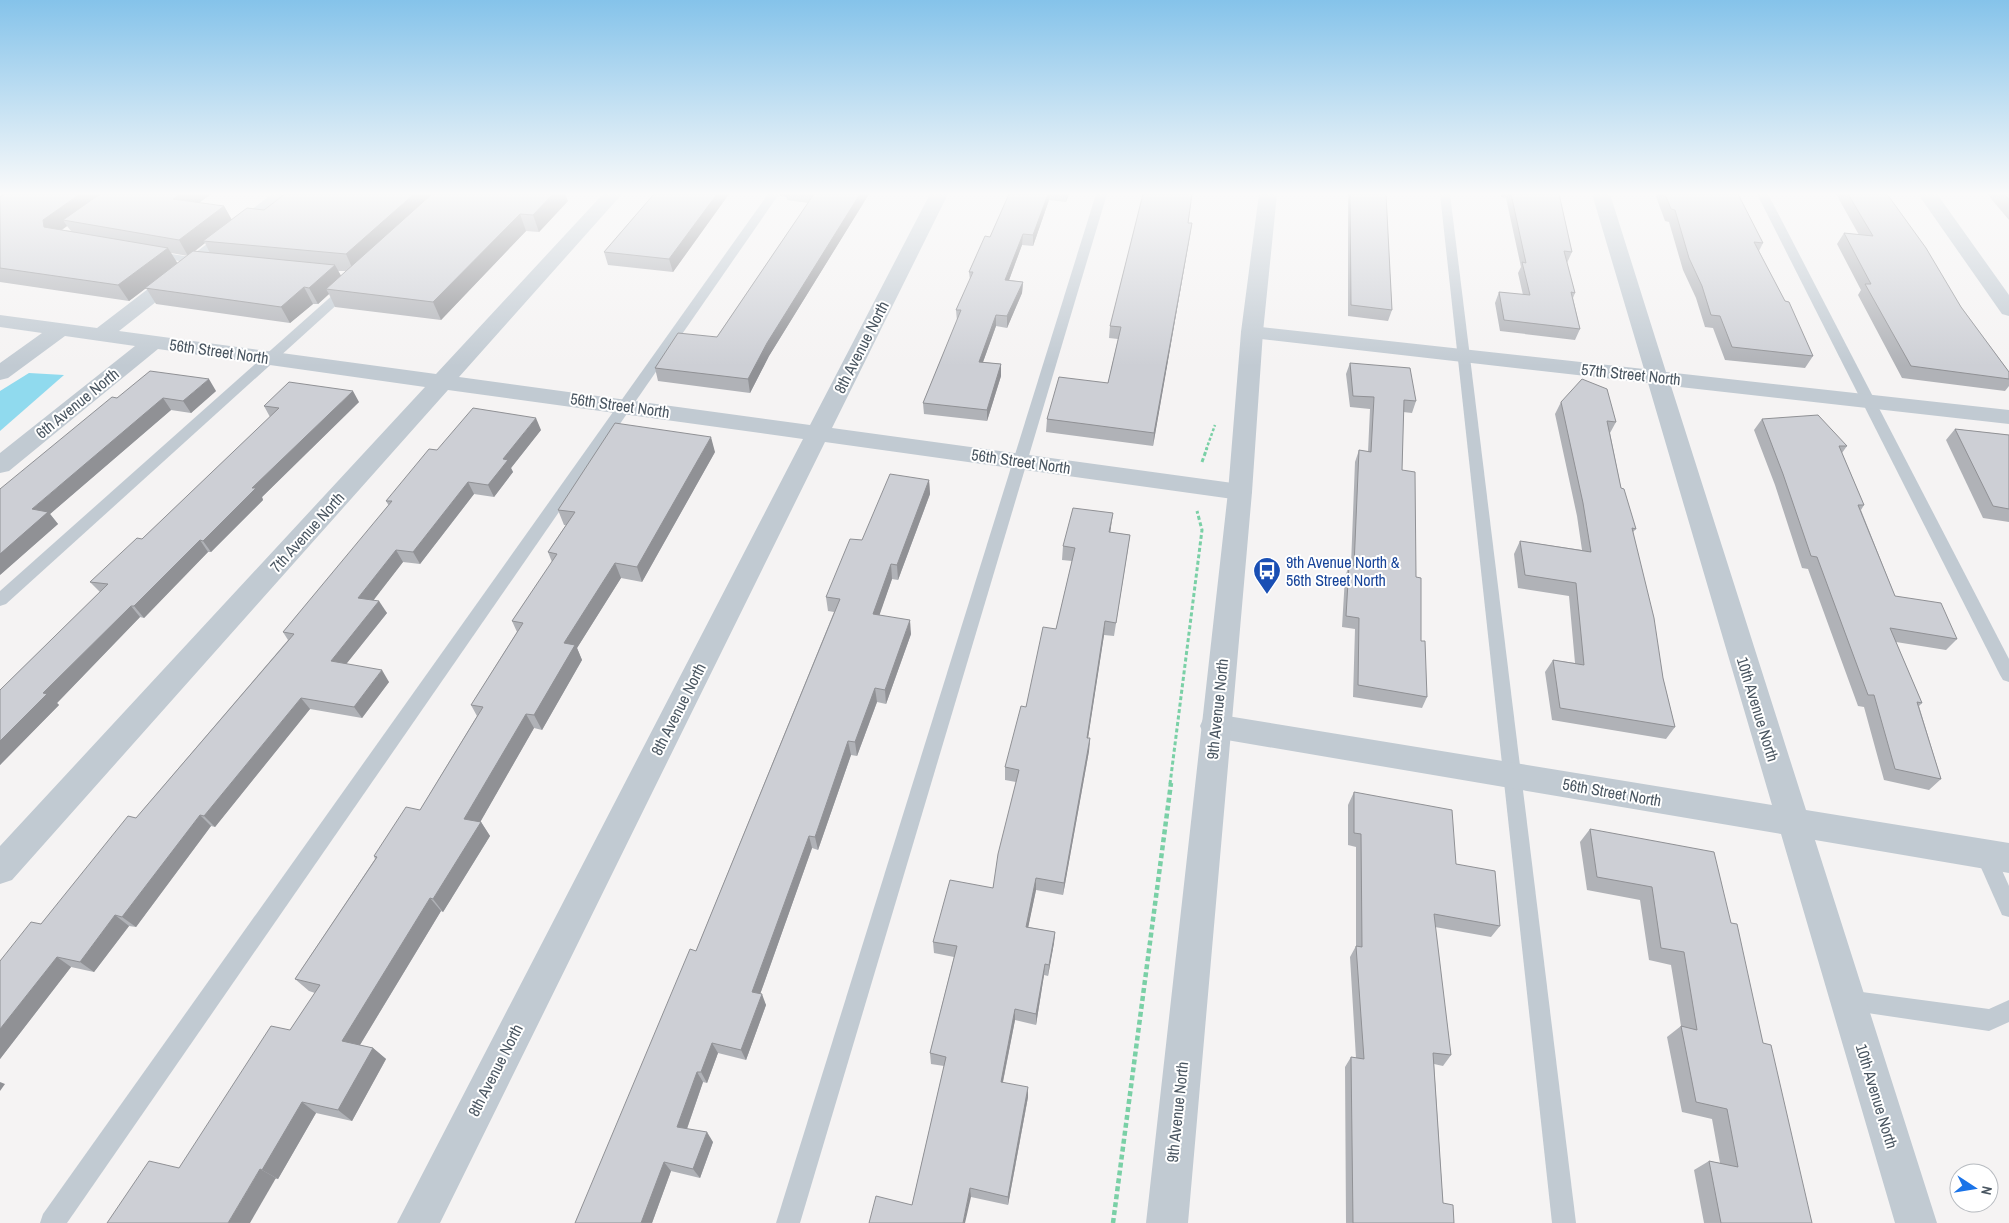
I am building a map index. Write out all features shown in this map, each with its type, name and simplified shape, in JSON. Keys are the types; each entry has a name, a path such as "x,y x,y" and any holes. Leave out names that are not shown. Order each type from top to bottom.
{"street":[{"path":"100,335 205,263 219,251"},
{"name":"7th Avenue North","path":"0,869 561,251"},
{"name":"8th Avenue North","path":"418,1223 910,251"},
{"name":"9th Avenue North","path":"1167,1223 1215,726 1240,492 1252,332 1261,251"},
{"name":"10th Avenue North","path":"1618,251 1916,1223"},
{"path":"1967,251 2009,310"},
{"name":"56th Street North","path":"0,321 818,432 1240,492"},
{"path":"0,373 61,330"},
{"name":"57th Street North","path":"1252,332 2009,417"},
{"name":"6th Avenue North","path":"0,465 154,342"},
{"name":"56th Street North","path":"1215,726 1997,856"}],"lane":[{"path":"52,1223 734,251"},
{"path":"788,1223 1085,251"},
{"path":"1451,251 1564,1223"},
{"path":"1791,251 2009,676"},
{"path":"137,252 205,263"},
{"path":"0,600 292,339 350,277"},
{"path":"1997,856 2009,908"},
{"path":"1848,1000 1989,1020 2009,1011"}],"path":[{"path":"1113,1223 1192,619 1202,530 1195,506"}],"water":[{"path":"29,373 64,375 0,431 0,391"}],"building":[{"path":"0,251 164,251 118,285 0,268"},
{"path":"193,251 335,265 309,288 304,287 281,307 145,288"},
{"path":"314,251 349,251 346,254"},
{"path":"368,251 483,251 433,302 326,289"},
{"path":"605,251 675,251 669,259"},
{"path":"775,251 824,251 767,343 748,379 655,368 678,333 717,337"},
{"path":"978,251 1016,251 1005,280 1023,282 1007,316 996,315 979,362 1001,364 987,410 923,403 961,310 956,310 973,272 969,272"},
{"path":"1129,251 1187,251 1154,433 1047,419 1059,377 1108,383 1121,327 1110,326"},
{"path":"1351,251 1389,251 1392,310 1351,305"},
{"path":"1523,251 1564,251 1575,293 1571,292 1580,329 1504,320 1499,292 1530,295 1522,262 1526,263"},
{"path":"1687,251 1759,251 1785,301 1789,302 1813,356 1732,347 1720,316 1711,315 1702,286"},
{"path":"1854,251 1928,251 1961,307 2009,372 2009,379 1911,366 1865,284 1871,284"},
{"path":"1350,363 1410,368 1416,401 1404,400 1402,470 1415,472 1416,577 1421,578 1421,641 1425,641 1427,697 1358,685 1359,618 1346,616 1349,565 1354,566 1359,450 1371,452 1374,397 1353,396"},
{"path":"150,371 209,379 183,401 163,398 32,509 48,512 0,554 0,489 112,397 117,398"},
{"path":"1582,379 1607,389 1616,422 1607,421 1621,488 1624,489 1636,529 1632,528 1654,618 1663,678 1675,727 1560,708 1553,660 1584,665 1576,583 1525,575 1520,541 1591,552 1583,503 1561,402"},
{"path":"289,382 353,391 252,488 256,488 203,541 200,540 43,693 47,694 0,741 0,690 108,584 90,582 137,538 142,539 279,408 264,406"},
{"path":"473,408 536,418 503,459 508,460 488,485 468,482 413,552 396,550 358,598 379,601 331,661 382,670 354,707 301,698 204,816 200,815 122,917 115,915 80,962 57,957 0,1029 0,961 31,922 41,924 128,816 136,818 294,634 283,632 392,501 386,501 429,449 437,450"},
{"path":"1818,415 1847,446 1839,446 1864,505 1858,505 1895,596 1941,603 1957,639 1890,628 1922,703 1917,702 1941,779 1895,769 1874,695 1868,695 1817,557 1811,556 1762,419"},
{"path":"615,423 711,437 637,567 615,563 564,643 575,645 534,715 526,714 464,819 481,822 433,899 430,898 342,1041 373,1048 338,1110 302,1102 228,1223 107,1223 149,1161 179,1168 271,1026 290,1030 320,985 295,979 377,857 374,856 406,807 420,810 483,707 471,705 523,623 512,621 557,554 548,552 575,512 558,510"},
{"path":"1955,429 2009,435 2009,509 1993,506"},
{"path":"890,474 929,480 897,565 891,564 873,614 910,620 885,690 875,688 855,742 848,741 815,837 809,836 752,992 762,994 741,1050 712,1043 701,1072 697,1072 677,1127 707,1132 693,1169 664,1162 641,1223 575,1223 690,949 696,951 840,599 826,597 850,539 862,540"},
{"path":"1073,508 1113,513 1109,532 1130,535 1116,623 1105,621 1087,738 1090,738 1064,883 1036,878 1026,927 1055,932 1049,965 1045,964 1036,1014 1015,1009 1001,1082 1028,1087 1008,1197 970,1188 963,1223 869,1223 876,1196 912,1205 946,1057 930,1053 957,946 933,942 950,880 993,888 998,854 1019,770 1005,767 1021,706 1026,707 1043,627 1056,629 1075,548 1063,546"},
{"path":"1354,792 1452,810 1456,864 1495,871 1500,926 1434,914 1451,1055 1433,1053 1443,1203 1453,1205 1454,1223 1353,1223 1351,1057 1364,1059 1356,946 1362,947 1361,834 1354,833"},
{"path":"1590,829 1714,852 1731,923 1737,924 1763,1043 1771,1045 1812,1223 1721,1223 1709,1161 1738,1167 1727,1109 1696,1102 1681,1026 1697,1030 1684,952 1661,948 1652,887 1597,877"}],"place":[{"name":"9th Avenue North & 56th Street North","path":"1267,595"}]}
